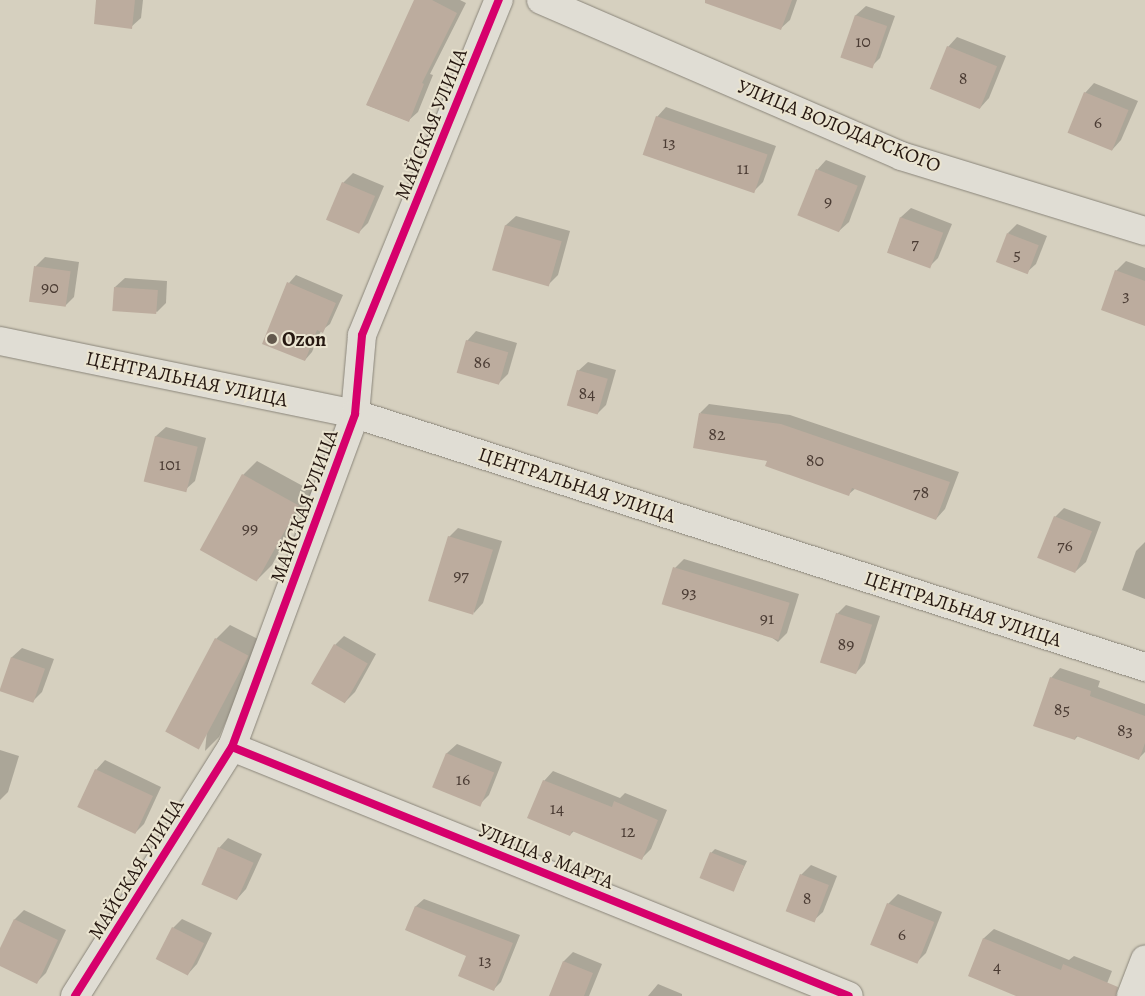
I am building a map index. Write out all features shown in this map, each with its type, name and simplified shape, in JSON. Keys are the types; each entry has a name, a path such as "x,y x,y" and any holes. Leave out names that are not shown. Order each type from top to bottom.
{"street":[{"name":"МАЙСКАЯ УЛИЦА","path":"75,996 232,747 356,414 362,335 499,0"},
{"name":"УЛИЦА ВОЛОДАРСКОГО","path":"541,0 901,156 1145,231"},
{"name":"ЦЕНТРАЛЬНАЯ УЛИЦА","path":"0,340 356,414 1145,667"},
{"name":"УЛИЦА 8 МАРТА","path":"232,747 848,996"},
{"path":"1132,996 1145,960"}],"building":[{"path":"96,0 135,0 132,29 94,24"},
{"path":"414,0 432,0 457,13 422,83 424,84 409,122 366,105"},
{"path":"705,0 792,0 781,30 705,3"},
{"path":"855,15 887,26 872,69 840,58"},
{"path":"947,46 997,66 980,109 930,89"},
{"path":"1084,92 1129,110 1112,151 1068,133"},
{"path":"656,116 768,154 754,193 643,155"},
{"path":"816,169 858,186 839,232 797,215"},
{"path":"342,182 375,196 359,234 326,220"},
{"path":"900,217 943,233 930,268 887,253"},
{"path":"505,225 562,241 549,286 492,270"},
{"path":"1007,233 1039,245 1028,274 996,262"},
{"path":"34,266 71,271 66,307 29,302"},
{"path":"1115,270 1145,281 1145,326 1101,310"},
{"path":"287,282 336,303 323,333 317,330 305,361 262,344"},
{"path":"114,287 158,290 156,314 112,311"},
{"path":"466,340 508,352 499,385 457,373"},
{"path":"577,370 608,379 598,414 567,406"},
{"path":"699,413 781,424 950,482 936,520 852,488 849,496 765,466 767,461 693,448"},
{"path":"155,436 198,447 186,492 144,482"},
{"path":"242,474 299,506 257,582 200,550"},
{"path":"1054,516 1092,531 1075,573 1037,558"},
{"path":"448,536 493,550 473,615 428,601"},
{"path":"673,567 790,603 778,640 662,604"},
{"path":"836,613 872,625 856,674 820,662"},
{"path":"215,638 249,656 199,749 165,732"},
{"path":"334,644 368,664 345,703 311,684"},
{"path":"11,657 45,669 33,703 0,691"},
{"path":"1050,677 1091,691 1090,696 1145,716 1145,743 1139,760 1076,736 1075,740 1033,726"},
{"path":"446,753 494,772 480,807 432,787"},
{"path":"95,769 153,796 135,834 77,807"},
{"path":"543,780 612,807 614,801 658,820 642,860 572,831 570,836 527,818"},
{"path":"218,847 254,863 237,900 201,884"},
{"path":"710,852 744,866 734,892 700,878"},
{"path":"800,874 829,885 815,922 786,911"},
{"path":"887,903 934,922 917,964 870,945"},
{"path":"415,906 513,943 494,991 458,976 466,956 405,930"},
{"path":"14,919 58,940 37,984 0,966 0,948"},
{"path":"172,927 204,943 188,975 156,959"},
{"path":"983,938 1061,970 1063,964 1118,987 1116,996 1016,996 968,976"},
{"path":"563,961 593,973 584,996 549,996"}],"cycle path":[{"path":"75,996 232,747 355,414 362,335 499,0"},
{"path":"232,747 849,996"}],"place":[{"name":"Ozon","path":"272,339"}]}
